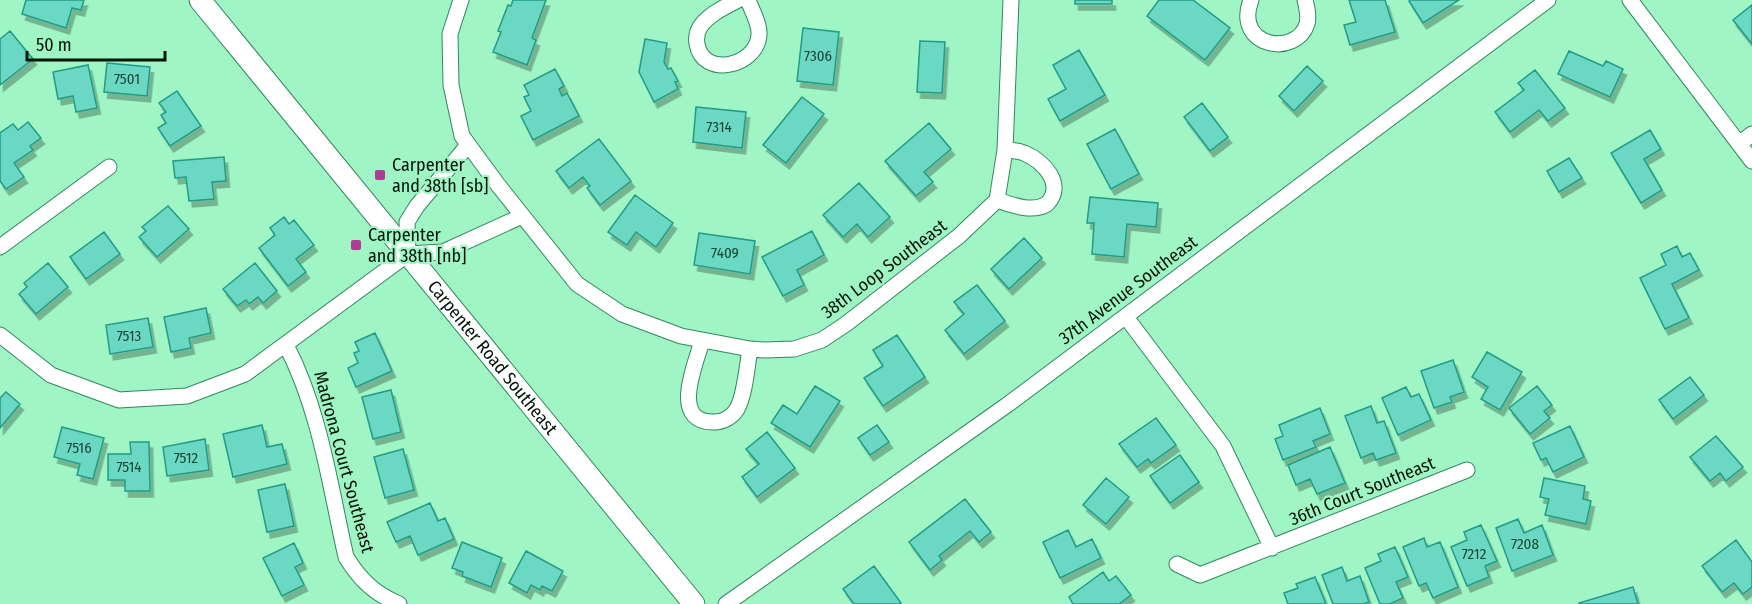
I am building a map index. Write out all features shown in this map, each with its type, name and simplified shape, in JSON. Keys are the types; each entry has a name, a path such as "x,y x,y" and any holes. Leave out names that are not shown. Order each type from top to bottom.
{"street":[{"name":"Carpenter Road Southeast","path":"200,0 694,604"},
{"name":"38th Loop Southeast","path":"461,0 450,34 451,85 462,136 577,284 622,314 681,336 702,341 750,349 794,349 822,340 846,324 959,236 997,200"},
{"path":"738,0 715,13 700,27 697,34 696,42 702,56 716,65 738,63 746,58 757,44 759,29 748,0"},
{"path":"1005,150 1021,152 1036,159 1045,167 1052,177 1054,193 1047,204 1035,208 997,200 1005,150 1011,0"},
{"path":"1251,0 1247,19 1249,27 1259,39 1274,44 1286,42 1303,32 1308,18 1305,0"},
{"name":"37th Avenue Southeast","path":"726,604 1007,405 1548,0"},
{"path":"1630,0 1752,161"},
{"path":"1738,144 1752,134"},
{"path":"408,254 407,222 468,145"},
{"path":"0,247 109,167"},
{"path":"0,335 51,375 119,400 187,396 245,374 408,254 442,252 522,216"},
{"path":"1126,316 1223,446 1272,548"},
{"path":"702,341 687,400 699,419 710,422 721,422 731,416 738,407 750,349"},
{"name":"Madrona Court Southeast","path":"286,345 310,399 346,557 356,574 370,589 399,604"},
{"name":"36th Court Southeast","path":"1177,564 1200,575 1467,470"}],"building":[{"path":"26,0 84,0 81,10 72,8 66,28 22,14"},
{"path":"513,0 546,0 532,38 536,40 527,65 493,52 508,5 511,6"},
{"path":"1075,0 1112,0 1112,4 1075,4"},
{"path":"1159,0 1193,0 1230,28 1205,60 1147,16"},
{"path":"1349,0 1385,0 1395,32 1350,45 1344,25 1356,22"},
{"path":"1410,0 1459,0 1423,23"},
{"path":"1752,5 1752,44 1733,20"},
{"path":"803,28 839,32 833,85 797,81"},
{"path":"10,31 33,59 0,85 0,39"},
{"path":"645,39 667,43 664,62 668,69 671,68 678,81 675,82 678,89 654,102 639,72"},
{"path":"920,41 945,42 942,93 917,92"},
{"path":"1079,50 1105,95 1060,121 1048,99 1066,89 1053,65"},
{"path":"1569,51 1603,66 1606,61 1623,69 1610,97 1558,74"},
{"path":"107,63 150,67 147,96 104,92"},
{"path":"88,65 97,108 76,112 73,96 58,99 53,72"},
{"path":"1307,66 1323,81 1294,111 1279,96"},
{"path":"555,69 564,86 559,89 562,96 567,93 579,116 533,140 521,116 531,111 524,97 529,95 524,85"},
{"path":"1535,70 1565,108 1548,121 1539,110 1510,132 1495,112 1524,90 1518,83"},
{"path":"177,91 201,126 170,146 158,128 166,123 161,115 166,112 159,103"},
{"path":"802,97 824,114 786,163 763,145"},
{"path":"1202,103 1228,137 1210,151 1184,117"},
{"path":"696,107 746,112 742,148 693,142"},
{"path":"28,122 41,138 30,146 33,150 14,163 24,177 6,189 0,181 0,133 13,124 18,130"},
{"path":"929,123 951,149 924,172 933,182 916,196 885,161"},
{"path":"1115,129 1139,174 1111,189 1087,144"},
{"path":"1650,130 1661,149 1644,159 1662,190 1641,203 1611,153"},
{"path":"599,139 631,181 600,205 587,188 590,186 583,177 569,188 556,171"},
{"path":"224,157 226,181 212,182 214,199 189,201 186,177 175,178 173,161"},
{"path":"1569,158 1582,178 1559,192 1547,171"},
{"path":"859,183 890,217 868,237 857,224 843,237 823,215"},
{"path":"635,195 673,223 656,247 636,232 627,245 608,232"},
{"path":"1090,197 1158,203 1156,227 1127,224 1124,257 1092,254 1094,223 1087,223"},
{"path":"168,206 189,229 157,257 139,237 146,231 142,227"},
{"path":"284,217 289,224 294,220 314,245 296,259 306,272 288,286 259,248 275,235 270,228"},
{"path":"812,231 824,255 797,270 804,285 783,296 762,257"},
{"path":"104,232 120,254 86,279 70,257"},
{"path":"699,233 755,241 750,274 694,265"},
{"path":"1024,238 1042,258 1009,289 991,269"},
{"path":"1677,246 1682,257 1690,253 1699,270 1672,284 1689,318 1665,329 1640,278 1666,265 1661,254"},
{"path":"48,263 68,287 36,314 19,294 27,287 24,283"},
{"path":"255,263 277,291 263,303 258,297 249,304 246,300 237,306 223,289"},
{"path":"977,285 1005,321 964,354 945,330 964,314 954,302"},
{"path":"206,308 211,333 189,338 191,348 171,352 164,317"},
{"path":"148,318 153,347 110,354 106,325"},
{"path":"375,333 392,371 356,387 348,368 358,363 354,353 359,351 355,342"},
{"path":"897,335 925,377 883,406 864,378 883,366 873,350"},
{"path":"1487,352 1522,372 1500,410 1481,399 1488,387 1472,377"},
{"path":"1453,360 1464,392 1450,397 1452,402 1434,408 1421,371"},
{"path":"1690,377 1704,395 1673,419 1659,400"},
{"path":"815,386 840,401 810,447 771,423 783,405 797,414"},
{"path":"1537,386 1552,405 1544,411 1550,418 1530,434 1509,408"},
{"path":"1406,387 1411,397 1419,394 1431,420 1398,435 1382,398"},
{"path":"391,390 401,432 373,439 362,397"},
{"path":"6,392 20,404 0,428 0,398"},
{"path":"1371,406 1377,423 1384,421 1396,453 1376,460 1373,453 1361,458 1345,416"},
{"path":"1320,408 1330,434 1313,441 1316,447 1283,460 1275,439 1283,436 1279,425"},
{"path":"1156,418 1176,445 1151,463 1148,459 1137,467 1119,444"},
{"path":"262,425 267,447 282,444 287,464 233,477 223,434"},
{"path":"877,425 889,442 870,455 858,438"},
{"path":"1570,426 1584,457 1553,472 1546,458 1541,460 1533,443"},
{"path":"62,427 104,438 93,479 77,475 80,464 54,457"},
{"path":"767,432 795,468 757,497 742,477 759,464 746,449"},
{"path":"1716,436 1743,467 1726,481 1720,473 1710,481 1690,457"},
{"path":"205,439 209,470 167,476 163,447"},
{"path":"130,442 149,442 150,491 125,491 125,480 108,480 108,454 131,454"},
{"path":"1330,447 1345,483 1317,494 1310,479 1296,485 1288,465"},
{"path":"403,449 414,490 385,498 374,457"},
{"path":"1180,455 1199,482 1170,503 1150,476"},
{"path":"1106,478 1129,497 1106,524 1083,505"},
{"path":"1544,478 1585,486 1583,499 1591,501 1586,524 1545,515 1549,499 1540,497"},
{"path":"285,484 294,526 267,532 258,490"},
{"path":"965,499 991,532 979,542 970,531 939,556 942,560 930,570 909,542"},
{"path":"430,503 438,521 445,518 454,539 418,555 410,536 396,542 387,522"},
{"path":"1518,519 1524,533 1542,525 1553,555 1512,571 1496,528"},
{"path":"1481,525 1497,561 1485,566 1489,577 1467,586 1451,547 1467,540 1464,532"},
{"path":"1068,530 1076,547 1092,539 1101,558 1060,578 1043,542"},
{"path":"1424,538 1427,547 1440,542 1458,587 1433,598 1426,583 1419,586 1403,547"},
{"path":"1736,540 1752,562 1752,587 1743,594 1734,583 1722,592 1702,566"},
{"path":"462,542 502,558 491,587 462,576 463,572 452,568"},
{"path":"294,543 303,563 295,567 304,585 282,596 263,558"},
{"path":"1395,547 1408,577 1396,582 1403,598 1390,604 1380,604 1365,568 1381,561 1378,554"},
{"path":"526,551 563,571 552,591 542,586 540,590 531,585 527,593 509,583"},
{"path":"874,566 901,603 854,604 843,589"},
{"path":"1342,567 1347,581 1360,576 1369,602 1333,604 1322,575"},
{"path":"1103,572 1109,581 1116,576 1131,595 1119,604 1073,604 1069,597"},
{"path":"1315,577 1326,604 1288,604 1284,593 1298,588 1296,584"},
{"path":"1633,587 1638,604 1579,603"}],"place":[{"name":"Carpenter and 38th [sb]","path":"380,175"},
{"name":"Carpenter and 38th [nb]","path":"356,245"}]}
